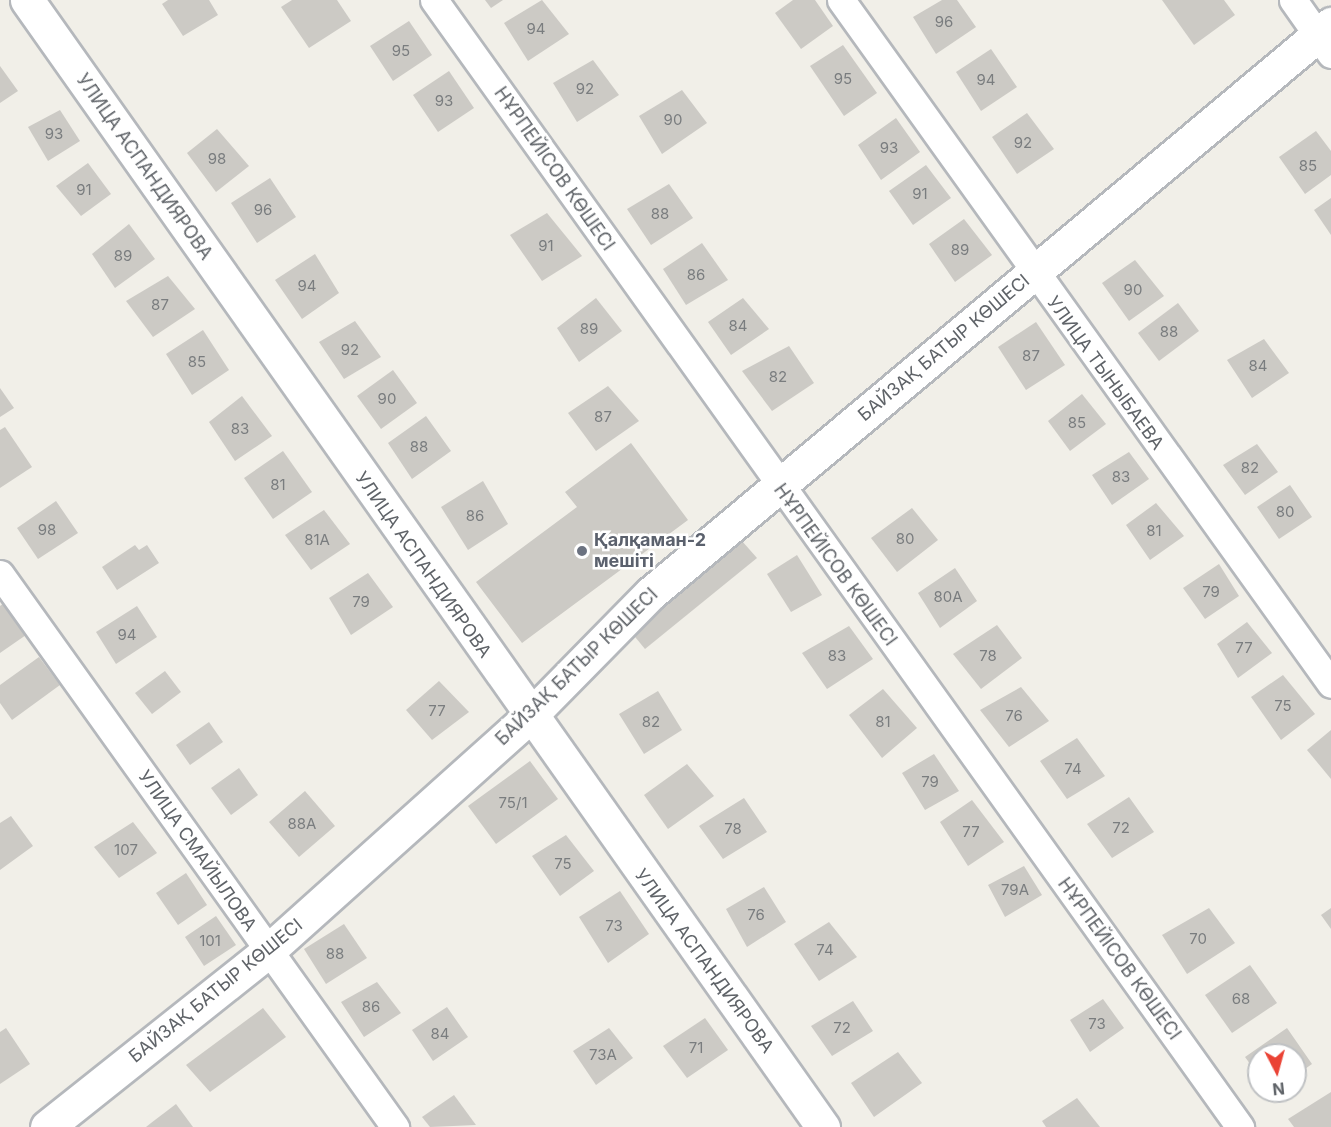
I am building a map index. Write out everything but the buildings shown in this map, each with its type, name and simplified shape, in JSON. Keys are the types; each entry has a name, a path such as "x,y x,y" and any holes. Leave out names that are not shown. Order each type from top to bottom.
{"street":[{"name":"УЛИЦА АСПАНДИЯРОВА","path":"27,0 529,717 823,1127"},
{"name":"НҰРПЕЙІСОВ КӨШЕСІ","path":"435,0 779,486 1240,1127"},
{"name":"УЛИЦА ТЫНЫБАЕВА","path":"841,0 1033,273 1331,684"},
{"path":"1293,0 1327,38"},
{"name":"БАЙЗАҚ БАТЫР КӨШЕСІ","path":"47,1127 268,951 529,717 651,593 1033,273 1327,38"},
{"name":"УЛИЦА СМАЙЫЛОВА","path":"0,574 395,1127"}],"place":[{"name":"Қалқаман-2 мешіті","path":"582,551"}]}
